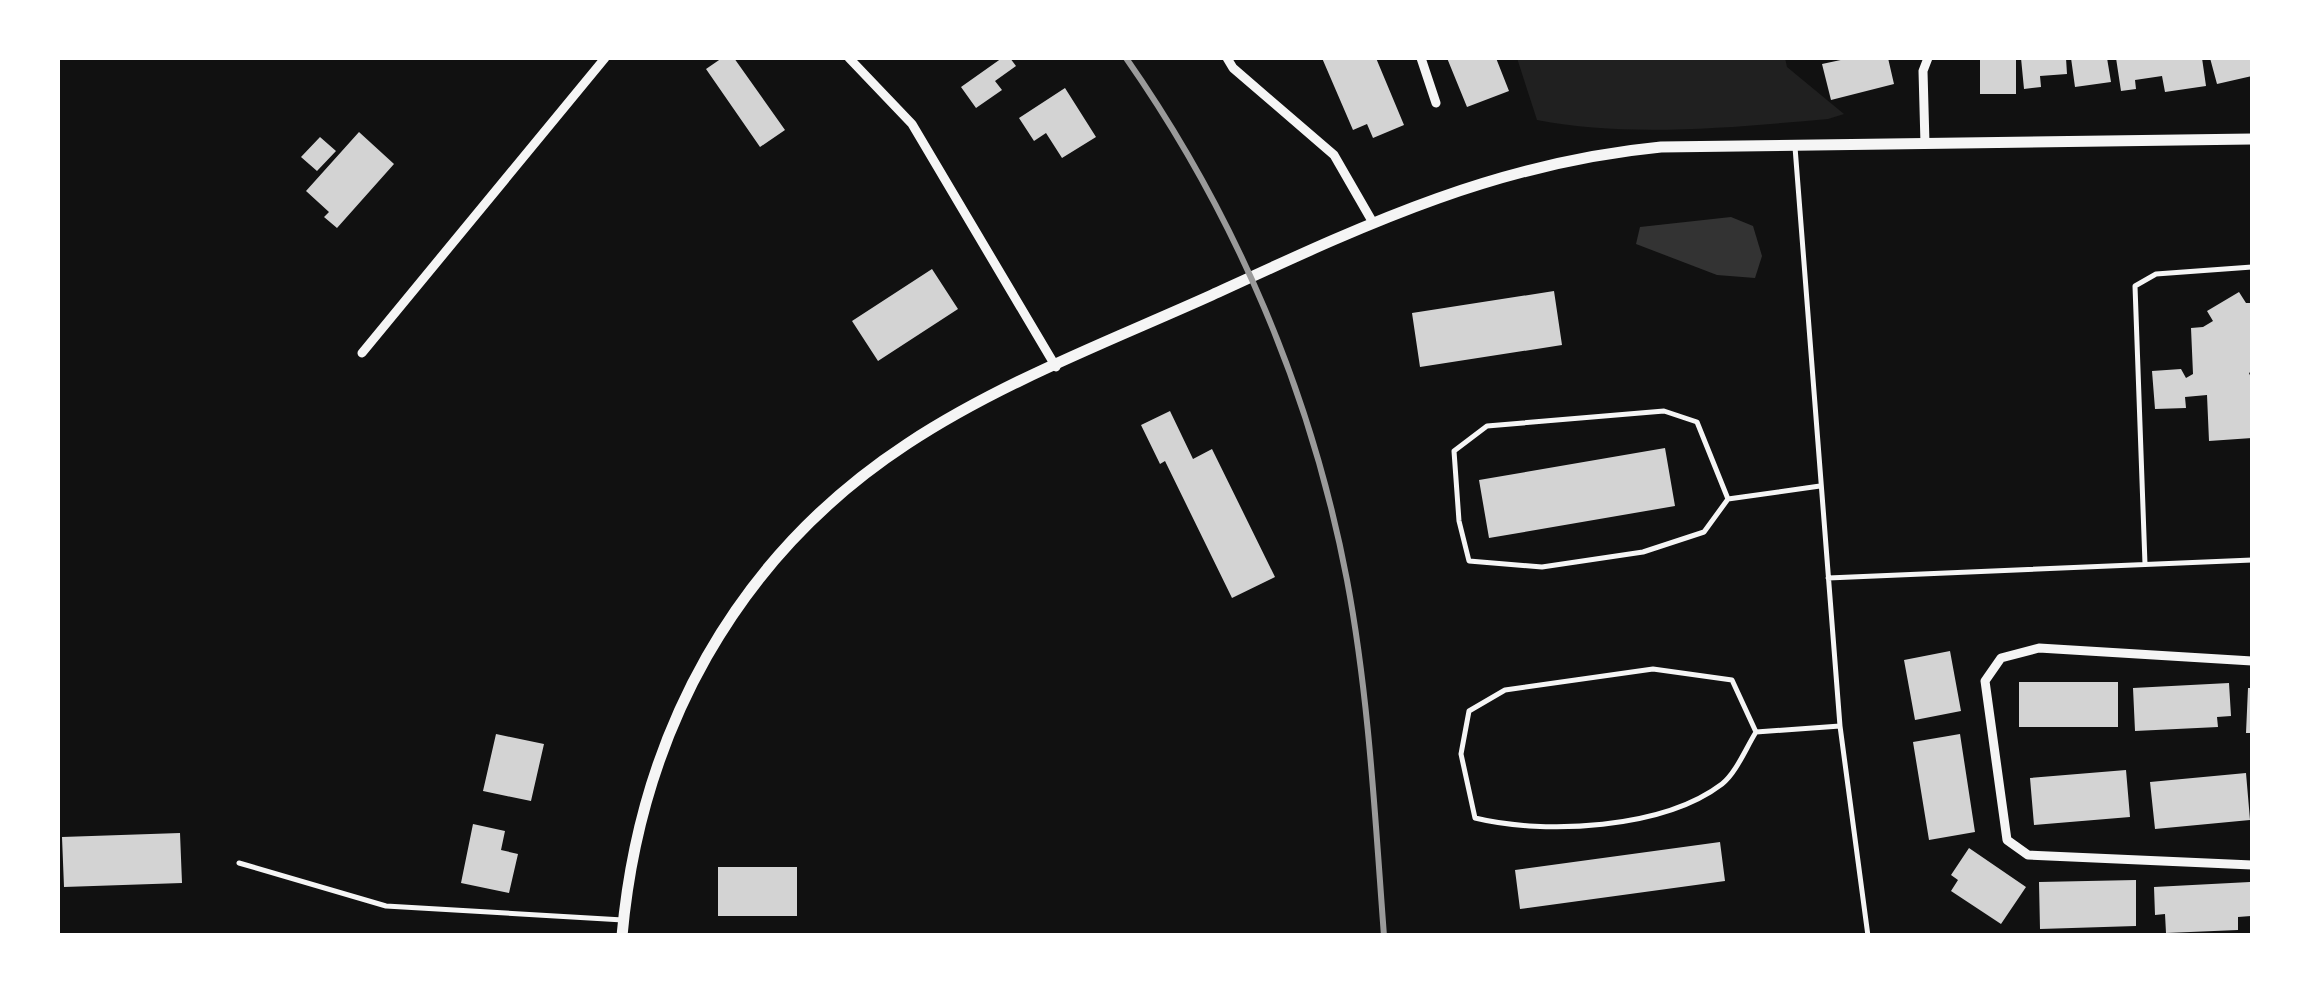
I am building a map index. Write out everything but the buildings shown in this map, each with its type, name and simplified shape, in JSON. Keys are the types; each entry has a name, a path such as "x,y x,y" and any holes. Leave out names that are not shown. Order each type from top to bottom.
{"street":[{"path":"362,352 605,58"},
{"path":"848,58 912,124 1056,366"},
{"path":"1227,58 1233,68 1334,156 1372,221"},
{"path":"1421,58 1436,104"},
{"path":"1925,144 1923,71 1928,58"},
{"path":"622,936 626,880 658,756 698,673 751,588 812,519 881,462 953,416 1372,221 1444,193 1523,170 1661,146 2252,140"},
{"path":"2252,661 2039,648 2002,658 1985,681 2007,840 2017,848 2028,854 2252,865"}],"lane":[{"path":"1794,145 1840,726 1868,936"},
{"path":"2146,564 2135,286 2156,274 2252,267"},
{"path":"1728,498 1698,422 1664,411 1487,426 1454,451 1459,521 1468,561 1542,567 1644,552 1704,532 1728,498 1820,486"},
{"path":"1828,578 2252,560"},
{"path":"1653,668 1732,680 1756,732 1725,782 1671,812 1582,825 1504,825 1475,818 1461,754 1469,711 1505,690 1653,668"},
{"path":"1756,732 1840,726"},
{"path":"239,863 386,906 623,920"}],"shaded area":[{"path":"1517,58 1785,58 1787,67 1844,114 1756,125 1645,130 1537,120"},
{"path":"1731,217 1753,226 1762,256 1755,278 1717,275 1636,244 1640,227"}],"railway":[{"path":"1126,58 1201,179 1234,242 1264,307 1313,441 1332,510 1355,624 1384,936"}]}
